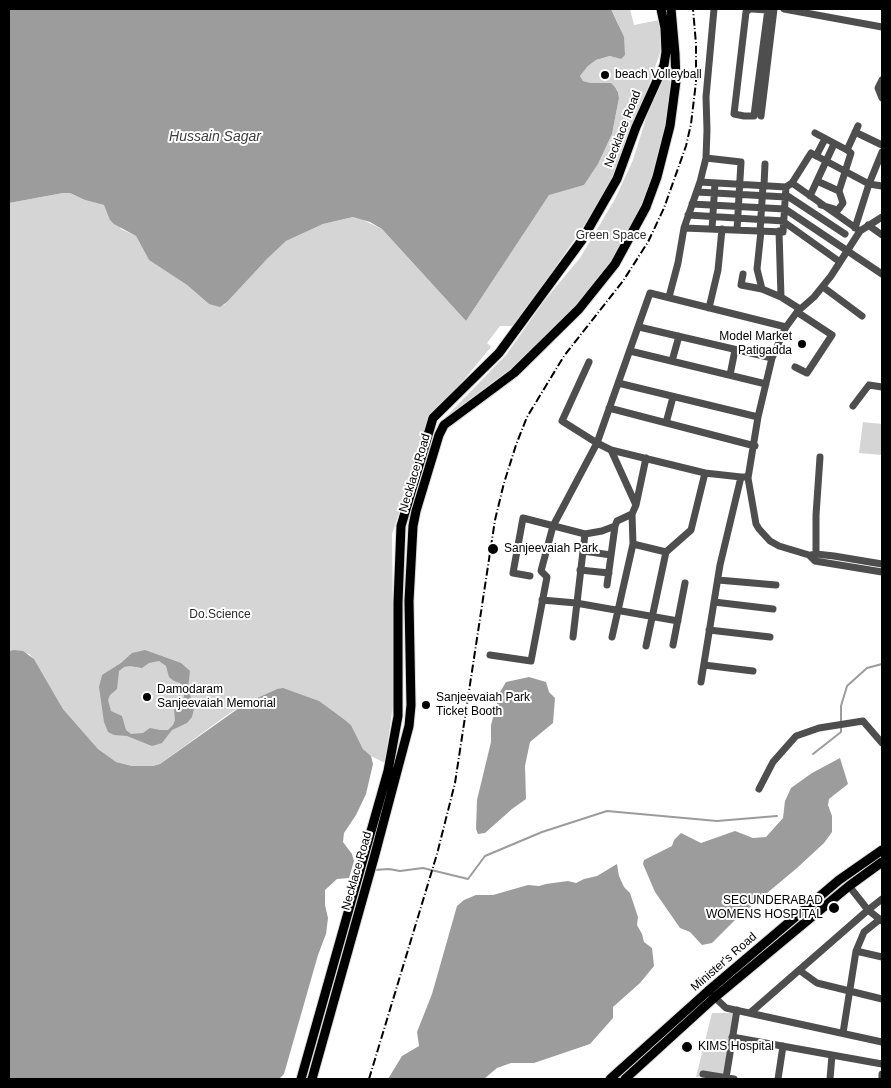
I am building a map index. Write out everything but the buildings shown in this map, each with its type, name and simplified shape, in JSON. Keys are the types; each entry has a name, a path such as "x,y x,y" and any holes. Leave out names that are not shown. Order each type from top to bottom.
{"main road":[{"name":"Necklace Road","path":"301,1079 388,771 398,716 398,602 401,526 433,418 499,354 582,240 617,179 636,127 664,65 666,44 661,9"},
{"name":"Necklace Road","path":"312,1079 374,858 410,718 410,601 413,526 439,434 444,425 514,373 579,309 615,264 646,207 657,177 670,126 676,81 670,9"},
{"path":"664,65 676,66"},
{"path":"433,418 444,425"},
{"path":"401,526 413,526"},
{"path":"398,716 410,718"},
{"name":"Minister's Road","path":"625,1079 711,995 839,880 882,850"},
{"name":"Minister's Road","path":"610,1079 711,995 882,862"}],"street":[{"path":"669,297 678,263 684,228 697,192 706,158 706,97 714,9"},
{"path":"751,9 770,9 760,92 754,116 744,116 734,114 746,12 751,9"},
{"path":"784,9 799,10 882,28"},
{"path":"882,80 878,88 882,98"},
{"path":"760,92 761,116"},
{"path":"847,150 857,129 882,145"},
{"path":"815,133 851,152 839,191"},
{"path":"816,156 825,139"},
{"path":"799,218 811,197 834,144"},
{"path":"701,682 718,580 755,446 758,417 772,358 786,327 799,310 823,287 848,250 869,184 882,152"},
{"path":"684,228 783,232 786,196 789,185 811,153 869,184 882,186"},
{"path":"706,158 741,162 737,230"},
{"path":"762,289 757,269 765,164"},
{"path":"700,182 763,186 789,185 811,197 855,228"},
{"path":"817,182 839,191 844,202 838,210 821,204"},
{"path":"712,229 715,183"},
{"path":"697,192 786,196 845,234"},
{"path":"692,204 785,209 882,274"},
{"path":"819,230 832,212"},
{"path":"688,215 784,221 840,262"},
{"path":"839,244 845,234 882,217"},
{"path":"868,225 882,235"},
{"path":"709,308 718,270 722,229"},
{"path":"778,231 781,297"},
{"path":"743,274 741,285 762,289 781,297 832,336 807,373 795,367"},
{"path":"823,287 862,316"},
{"path":"490,655 531,661 547,577 541,571 553,526 597,443 650,293 786,327"},
{"path":"639,327 772,358"},
{"path":"672,361 679,336"},
{"path":"730,375 735,350"},
{"path":"630,351 766,384"},
{"path":"589,362 562,421 611,450 706,473 745,477"},
{"path":"618,383 758,417"},
{"path":"853,406 869,385 882,387"},
{"path":"666,422 673,396"},
{"path":"609,408 755,446"},
{"path":"611,450 636,505"},
{"path":"820,457 812,554 815,561 882,572"},
{"path":"612,637 633,544 632,514 636,505 646,458"},
{"path":"646,646 666,552 691,530 706,473"},
{"path":"745,477 756,524 770,541 779,546 812,554 882,564"},
{"path":"607,585 615,526 617,521 632,514"},
{"path":"530,576 513,573 523,518 585,534 615,526"},
{"path":"573,637 585,534"},
{"path":"633,544 666,552"},
{"path":"583,551 611,556"},
{"path":"580,570 609,573"},
{"path":"718,580 776,586"},
{"path":"673,645 685,583"},
{"path":"542,600 576,603 678,621"},
{"path":"714,602 773,609"},
{"path":"709,630 770,637"},
{"path":"704,665 753,671"},
{"path":"758,790 773,762 796,736 819,728 862,721 882,742"},
{"path":"843,1033 856,952 864,932 881,921 868,910 849,886"},
{"path":"750,1013 853,922 882,899"},
{"path":"853,922 864,932"},
{"path":"856,952 882,957"},
{"path":"799,970 818,983 882,999"},
{"path":"711,995 726,1008 882,1042"},
{"path":"726,1078 737,1010"},
{"path":"732,1037 882,1064"},
{"path":"778,1079 783,1046"},
{"path":"830,1079 832,1055"},
{"path":"703,1074 734,1079"},
{"path":"882,1074 882,1079"}],"green space":[{"name":"Do.Science","path":"611,9 630,9 634,25 659,20 662,38 660,53 631,136 603,198 515,326 500,326 487,343 491,347 458,387 432,414 392,534 394,698 385,763 371,756 363,749 351,725 338,715 277,689 246,703 227,715 160,764 132,766 116,762 108,757 98,749 63,709 34,659 29,654 9,651 9,203 70,193 85,200 104,205 121,229 136,236 149,260 187,285 209,304 224,305 286,241 323,224 353,217 361,219 382,229 466,321 549,194 584,185 598,164 612,134 619,98 618,91 611,84 583,81 580,76 596,60 611,56 621,59 618,23"},
{"name":"Green Space","path":"661,78 671,81 666,136 645,202 614,259 586,296 521,361 462,405 443,422 506,355 544,301 580,258 615,199 633,160 654,93"},
{"path":"863,422 882,424 882,455 859,453"},
{"path":"712,1013 737,1013 727,1076 696,1077"}],"water":[{"name":"Hussain Sagar","path":"9,9 611,9 624,37 625,55 621,59 610,56 596,60 580,76 583,81 591,83 611,83 618,92 619,98 612,134 598,164 584,185 549,195 466,321 382,229 370,222 353,217 323,224 286,241 220,307 209,304 187,285 149,260 136,236 114,224 110,220 104,205 85,200 70,193 9,203"},
{"path":"145,650 181,663 190,671 188,688 194,708 192,717 187,723 172,730 162,743 152,746 127,736 114,735 108,732 104,722 99,687 102,675 121,663 132,653","holes":["159,661 166,666 169,677 180,683 184,689 184,697 174,709 175,720 173,725 168,730 150,728 143,733 131,734 126,730 122,716 111,711 108,700 110,695 117,689 119,671 124,667 142,668 149,663"]},
{"path":"9,651 23,651 34,659 63,709 98,749 116,762 132,766 160,764 246,703 283,688 319,701 345,720 351,725 363,749 371,756 373,764 366,794 356,815 344,833 343,842 352,854 354,861 349,878 337,879 325,890 325,905 328,918 326,934 318,955 284,1074 279,1079 9,1079"},
{"path":"529,677 546,682 549,692 555,698 553,723 530,742 525,766 526,799 485,833 478,834 476,829 477,800 491,742 491,725 500,692 506,682"},
{"path":"840,758 848,784 829,799 828,805 832,816 832,832 824,843 736,919 712,943 702,945 690,932 680,928 655,892 643,864 644,860 672,846 674,840 681,833 701,843 735,831 753,838 766,837 783,818 785,801 791,788 812,773"},
{"path":"617,864 619,876 624,887 630,893 638,917 637,925 644,942 652,948 654,966 640,983 613,1007 613,1018 590,1044 534,1063 511,1063 497,1068 484,1079 388,1079 402,1056 419,1046 417,1032 432,994 457,906 464,900 476,895 493,895 528,885 539,886 568,881 576,883 597,876"}],"waterway":[{"path":"841,722 841,706 847,686 867,668 882,664"},
{"path":"813,754 841,732 841,727"},
{"path":"374,870 389,869 400,871 423,868 468,879 485,856 542,832 607,811 717,821 777,816"}],"railway":[{"path":"369,1079 437,854 455,783 495,520 504,483 527,417 564,356 623,281 648,242 664,208 686,146 691,124 696,82 696,44 693,9"}],"place":[{"name":"beach Volleyball","path":"605,75"},
{"name":"Model Market Patigadda","path":"802,344"},
{"name":"Sanjeevaiah Park","path":"493,549"},
{"name":"Damodaram Sanjeevaiah Memorial","path":"147,697"},
{"name":"Sanjeevaiah Park Ticket Booth","path":"426,705"},
{"name":"SECUNDERABAD WOMENS HOSPITAL","path":"834,908"},
{"name":"KIMS Hospital","path":"687,1047"}]}
